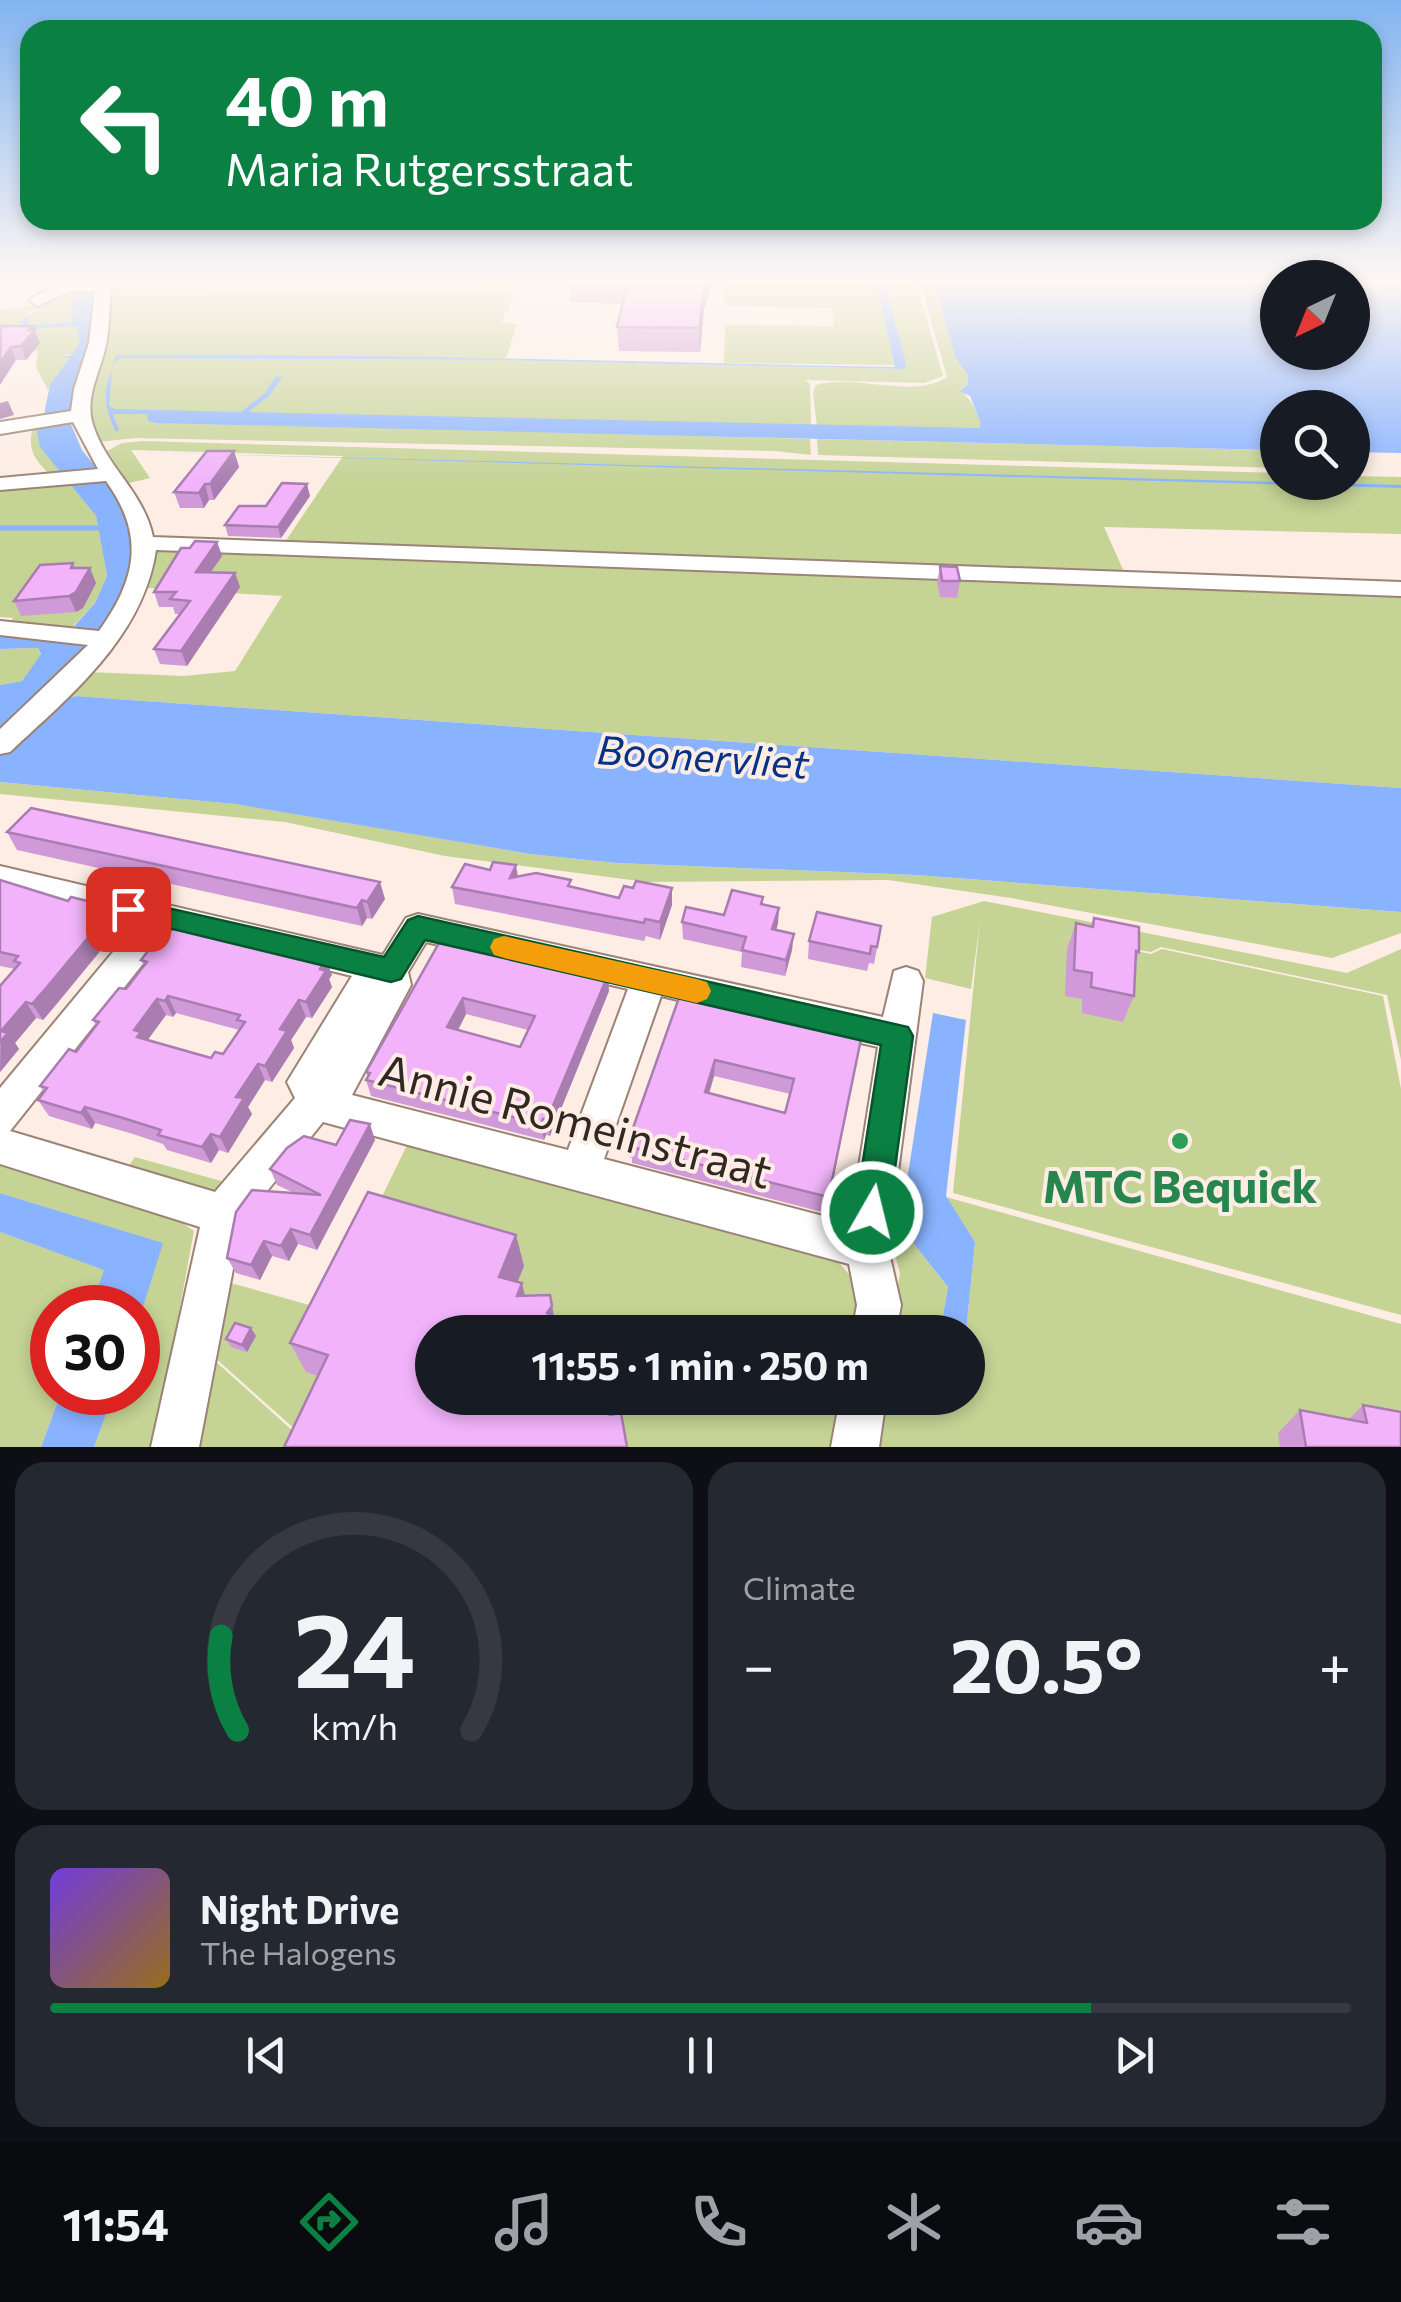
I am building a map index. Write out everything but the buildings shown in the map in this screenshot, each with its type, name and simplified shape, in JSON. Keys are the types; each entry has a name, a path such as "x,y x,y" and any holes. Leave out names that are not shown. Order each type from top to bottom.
{"street":[{"path":"71,416 95,350"},
{"path":"0,428 71,416"},
{"path":"0,744 50,698 89,637 136,590 145,563 145,543 138,517 71,416"},
{"path":"0,484 107,474"},
{"path":"145,543 1401,588"},
{"path":"0,628 89,637"},
{"path":"0,878 391,970"},
{"path":"0,1116 161,917"},
{"path":"176,1447 223,1214 297,1121 335,1089 394,986 391,970 418,927 898,1036"},
{"path":"580,1170 649,980"},
{"path":"877,1315 879,1304 866,1248 906,980"},
{"name":"Annie Romeinstraat","path":"317,1103 866,1248"},
{"path":"0,1146 223,1214"},
{"path":"855,1447 860,1415"}],"green space":[{"path":"75,350 73,354 64,355 69,357 48,390 36,367 38,351 0,352"},
{"path":"95,350 509,350 506,358 132,358 500,360 902,369 906,367 902,350 935,350 943,376 924,383 805,380 810,384 811,426 158,411 148,421 810,439 811,455 775,451 135,438 97,442 90,405"},
{"path":"724,350 892,350 896,365 724,363"},
{"path":"939,350 953,350 968,375 968,384 960,389 974,408 979,428 817,427 813,392 816,385 848,382 918,386 947,377"},
{"path":"42,424 47,455 96,516 107,576 95,603 74,625 78,631 8,628 13,618 0,617 0,490 51,476 32,448 33,426"},
{"path":"817,439 1260,450 1260,468 818,455"},
{"path":"122,443 1260,473 1260,500 1370,500 1370,476 1401,477 1401,534 1104,527 1125,574 285,542 343,456 131,450 150,478 129,483 107,451"},
{"path":"156,547 1401,594 1401,788 77,696 59,700 87,672 184,676 235,671 282,596 148,588"},
{"path":"38,648 41,655 22,681 0,685 0,649"},
{"path":"0,782 236,804 530,854 616,863 916,875 1401,912 1401,933 1332,958 1011,898 888,880 647,882 445,856 285,822 0,794"},
{"name":"MTC Bequick","path":"984,901 1347,973 1401,949 1401,1060 1387,995 1161,947 1151,952 1054,935 1151,954 1162,949 1383,996 1401,1089 1401,1315 953,1193 980,921 971,989 925,978 932,917"},
{"path":"408,1143 834,1257 859,1286 853,1315 415,1315 415,1415 835,1415 830,1447 304,1447 307,1440 213,1356 227,1282 327,1310"},
{"path":"135,1157 232,1184 218,1198 125,1171"},
{"path":"0,1164 178,1220 194,1231 160,1415 160,1285 149,1285 162,1243 0,1193"},
{"path":"946,1197 1401,1324 1401,1447 873,1447 878,1415 985,1415 985,1315 968,1315 975,1242"},
{"path":"884,1215 900,1226 948,1287 943,1315 894,1312 900,1273"},
{"path":"0,1232 105,1270 99,1285 30,1285 30,1415 53,1415 41,1447 0,1447"},
{"path":"214,1360 304,1441 301,1447 198,1447"},
{"path":"106,1415 160,1415 154,1447 94,1447"}],"water":[{"name":"Boonervliet","path":"75,350 90,350 72,395 70,422 82,450 112,487 129,519 135,566 106,627 87,632 89,644 59,700 77,696 1401,788 1401,912 916,875 616,863 530,854 235,804 0,782 0,685 22,681 41,654 38,648 0,649 0,634 77,631 75,625 95,603 107,576 96,516 40,447 36,427 42,424 50,385 69,358 63,357"},
{"path":"891,350 902,350 906,367 902,369 500,360 121,358 112,364 117,355 214,355 409,357 895,367"},
{"path":"953,350 1260,350 1260,370 1370,370 1370,350 1401,350 1401,453 1370,452 1370,390 1260,390 1260,450 156,423 148,421 147,414 113,414 119,430 116,432 106,402 112,372 109,406 115,409 241,412 264,394 276,376 282,377 269,396 248,412 979,428 981,424 970,396 959,391 968,384 968,375"},
{"path":"133,452 1260,481 1260,484"},
{"path":"1370,484 1401,485 1370,487"},
{"path":"933,1013 966,1020 946,1196 975,1242 968,1315 943,1315 948,1287 900,1226"},
{"path":"0,1193 163,1243 150,1285 99,1285 104,1270 0,1232"},
{"path":"53,1415 106,1415 94,1447 41,1447"}],"waterway":[{"path":"0,528 99,528"}],"slow traffic":[{"path":"504,947 697,991"}],"place":[{"name":"MTC Bequick","path":"1180,1141"}],"route":[{"path":"128,909 391,970 418,927 898,1036 872,1212"}]}
